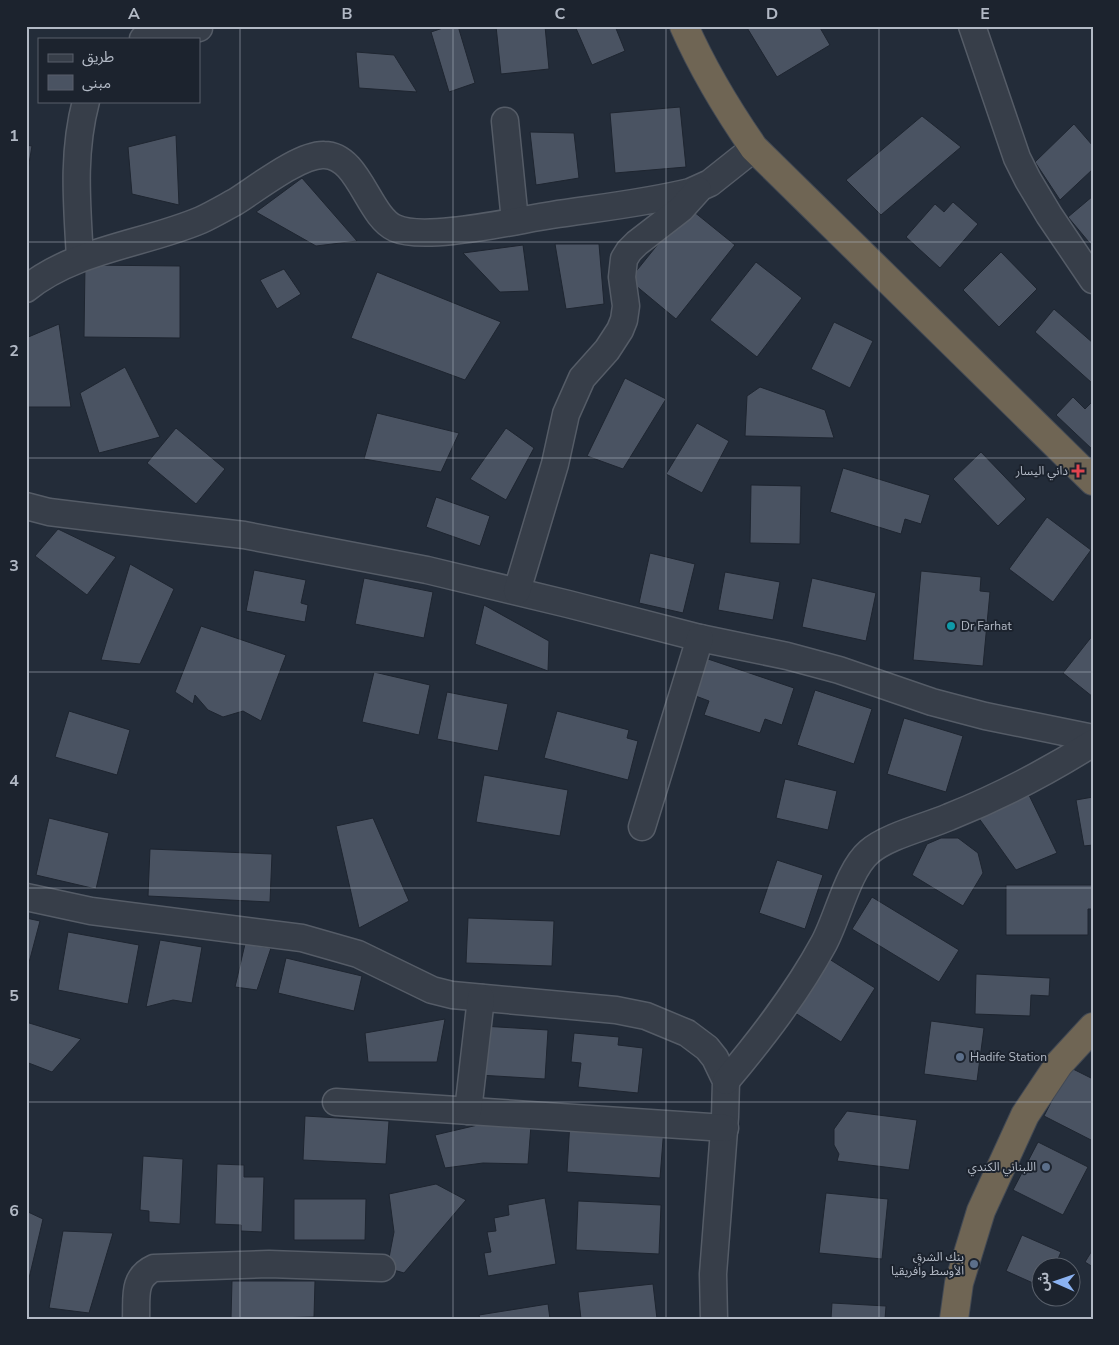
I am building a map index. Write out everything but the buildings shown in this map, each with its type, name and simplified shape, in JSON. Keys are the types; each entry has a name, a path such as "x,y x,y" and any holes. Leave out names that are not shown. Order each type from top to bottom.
{"highway":[{"path":"684,26 726,107 754,148 1093,481"},
{"path":"954,1319 959,1283 981,1211 1021,1124 1059,1064 1093,1027"}],"street":[{"path":"972,26 1021,165 1050,215 1093,280"},
{"path":"148,38 200,28"},
{"path":"80,258 76,152 86,102"},
{"path":"505,121 514,220"},
{"path":"26,289 80,258 202,219 233,203 287,168 323,154 333,156 347,166 369,195 386,223 398,230 438,232 680,195 699,188 717,178 754,148"},
{"path":"517,591 555,464 566,414 582,378 607,350 624,320 626,306 622,277 624,259 637,242 681,209 699,188"},
{"path":"26,506 49,512 244,535 427,570 700,638 787,656 839,670 932,702 985,716 1093,738"},
{"path":"642,827 700,638"},
{"path":"726,1081 776,1018 805,976 825,941 858,866 870,850 896,837 948,818 1003,793 1093,743"},
{"path":"26,897 91,911 302,938 358,954 432,990 452,995 606,1009 646,1016 688,1033 698,1040 715,1058 726,1081 725,1128 714,1264 714,1319"},
{"path":"468,1111 481,998"},
{"path":"336,1102 725,1128"},
{"path":"136,1319 138,1282 142,1276 154,1268 269,1264 382,1268"}],"place":[{"name":"داني اليسار","path":"1078,471"},
{"name":"Dr Farhat","path":"951,626"},
{"name":"Hadife Station","path":"960,1057"},
{"name":"اللبناني الكندي","path":"1046,1167"},
{"name":"بنك الشرق الأوسط وأفريقيا","path":"974,1264"}]}
